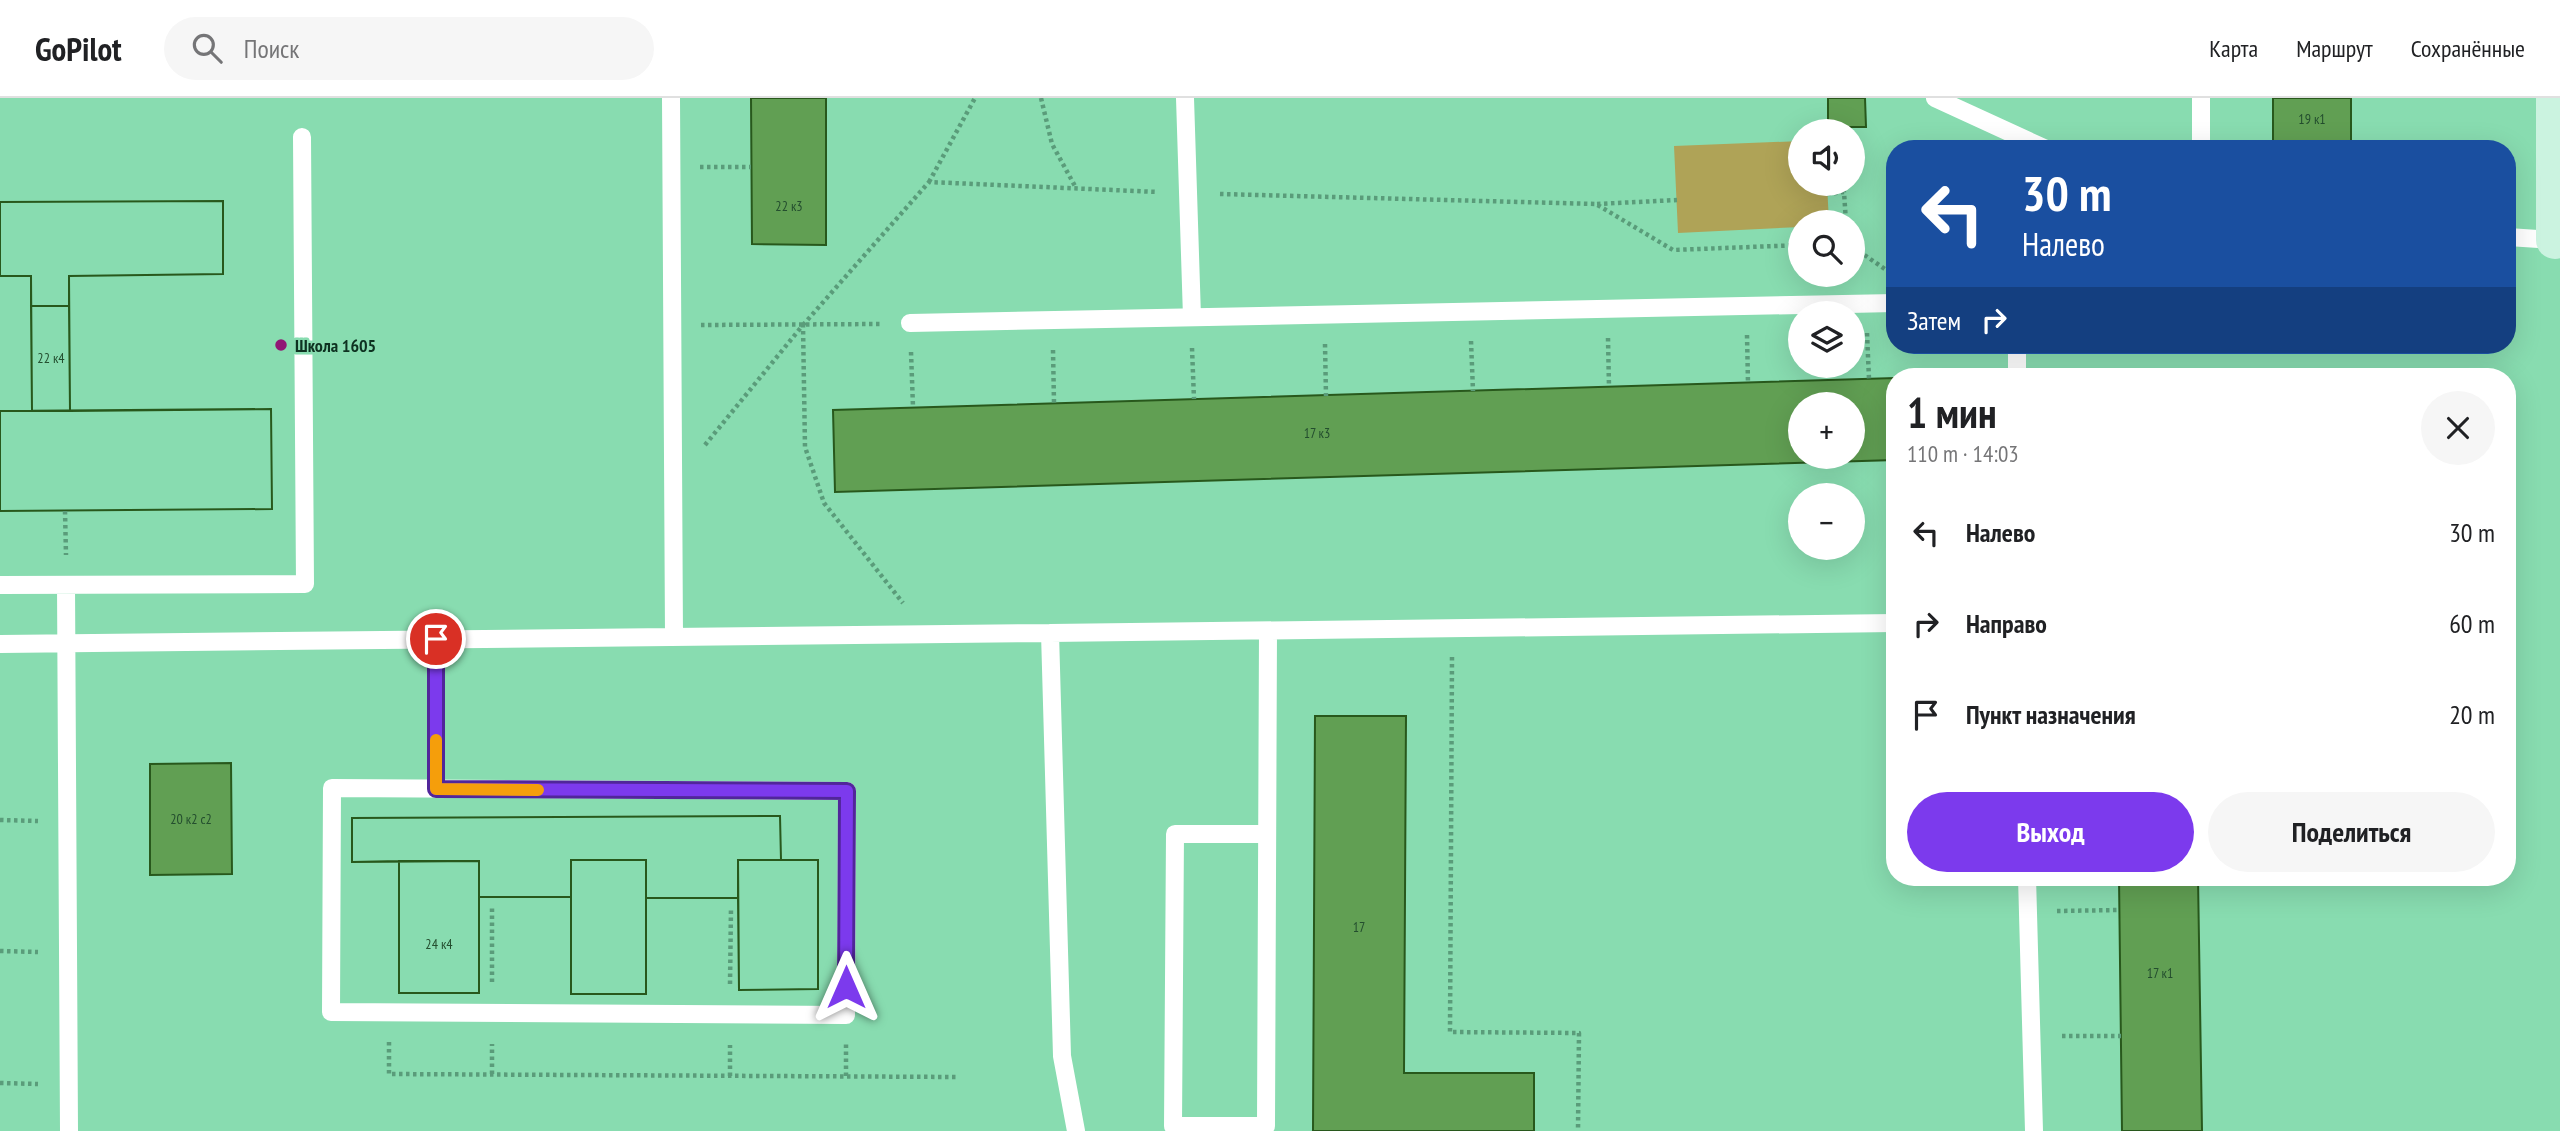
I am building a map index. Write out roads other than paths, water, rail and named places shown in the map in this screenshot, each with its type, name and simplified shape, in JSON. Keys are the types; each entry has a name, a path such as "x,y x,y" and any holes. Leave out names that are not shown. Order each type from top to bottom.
{"street":[{"path":"2555,98 2555,240"}],"lane":[{"path":"671,98 674,637"},
{"path":"1185,98 1192,317"},
{"path":"1935,98 2026,140"},
{"path":"2201,98 2201,140"},
{"path":"0,585 305,584 302,137"},
{"path":"2516,238 2555,240"},
{"path":"910,323 1886,303"},
{"path":"66,585 69,1131"},
{"path":"0,644 1886,623"},
{"path":"1267,834 1175,834 1173,1126 1266,1126 1268,631"},
{"path":"1050,633 1062,1056 1076,1131"},
{"path":"436,639 436,789"},
{"path":"332,789 436,789 847,791 846,1015 331,1012 332,789"},
{"path":"2027,886 2034,1131"}],"place":[{"name":"Школа 1605","path":"281,345"}]}
